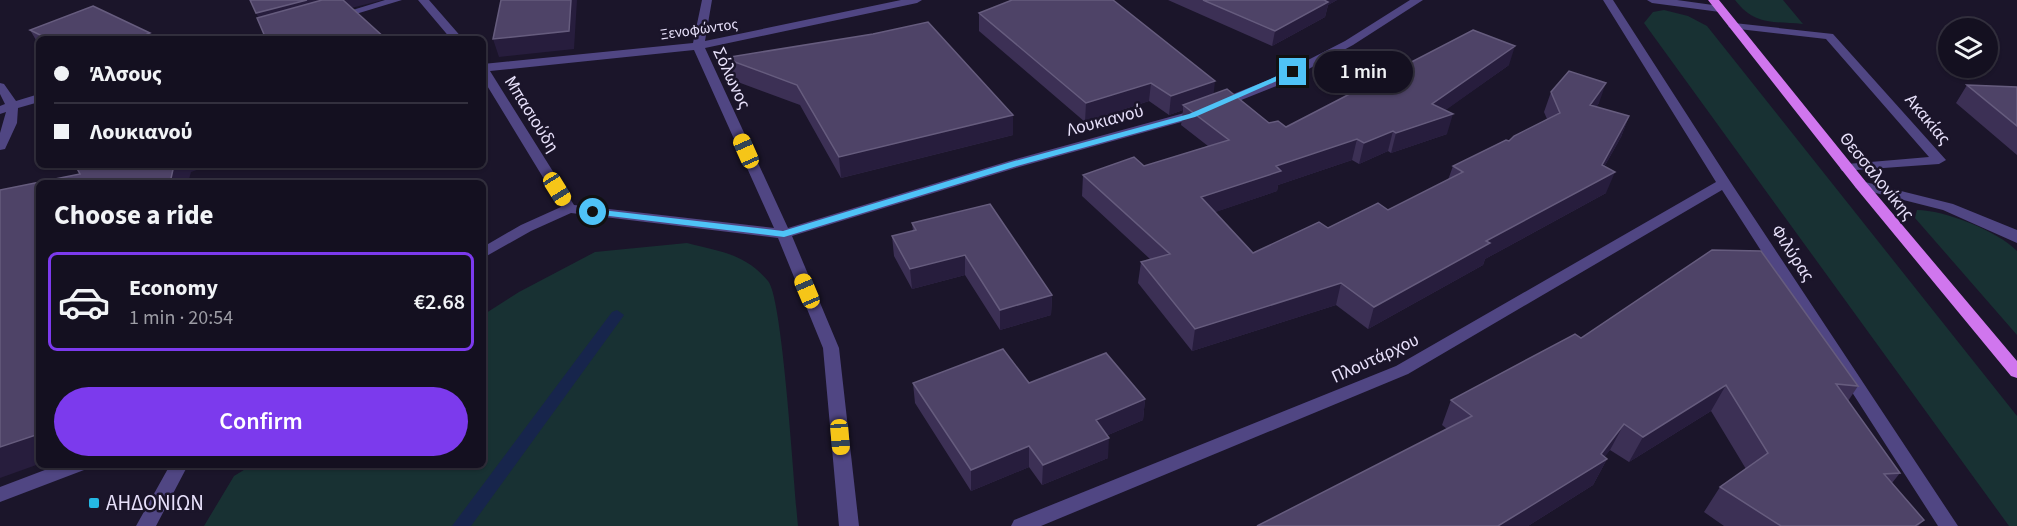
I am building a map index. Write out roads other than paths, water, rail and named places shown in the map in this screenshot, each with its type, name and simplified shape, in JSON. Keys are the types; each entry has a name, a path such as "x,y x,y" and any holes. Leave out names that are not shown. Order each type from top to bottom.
{"main road":[{"name":"Θεσσαλονίκης","path":"1717,5 1847,168 2017,372"}],"street":[{"path":"320,21 397,0"},
{"path":"423,0 454,36"},
{"name":"Σόλωνος","path":"707,0 698,46 784,234 831,348 849,526"},
{"name":"Ξενοφώντος","path":"486,68 698,46 916,0"},
{"name":"Λουκιανού","path":"784,234 1014,164 1192,115 1275,82 1349,43 1418,0"},
{"name":"Φιλύρας","path":"1608,0 1724,183 1948,526"},
{"path":"1652,0 1717,5"},
{"path":"263,36 299,26"},
{"name":"Ακακίας","path":"1734,26 1829,36 1939,160 1847,168"},
{"name":"Μπασιούδη","path":"486,73 569,209"},
{"path":"0,87 10,97 13,106 12,122 0,146"},
{"path":"0,110 36,99"},
{"name":"Πλουτάρχου","path":"1021,526 1402,370 1724,183"},
{"path":"1861,185 1948,207 2012,233 2017,238"},
{"path":"486,251 526,228 569,209 784,234"},
{"path":"0,495 70,468"},
{"path":"146,526 177,468"}],"waterway":[{"path":"461,526 617,315"}],"place":[{"name":"ΑΗΔΟΝΙΩΝ","path":"94,503"}]}
